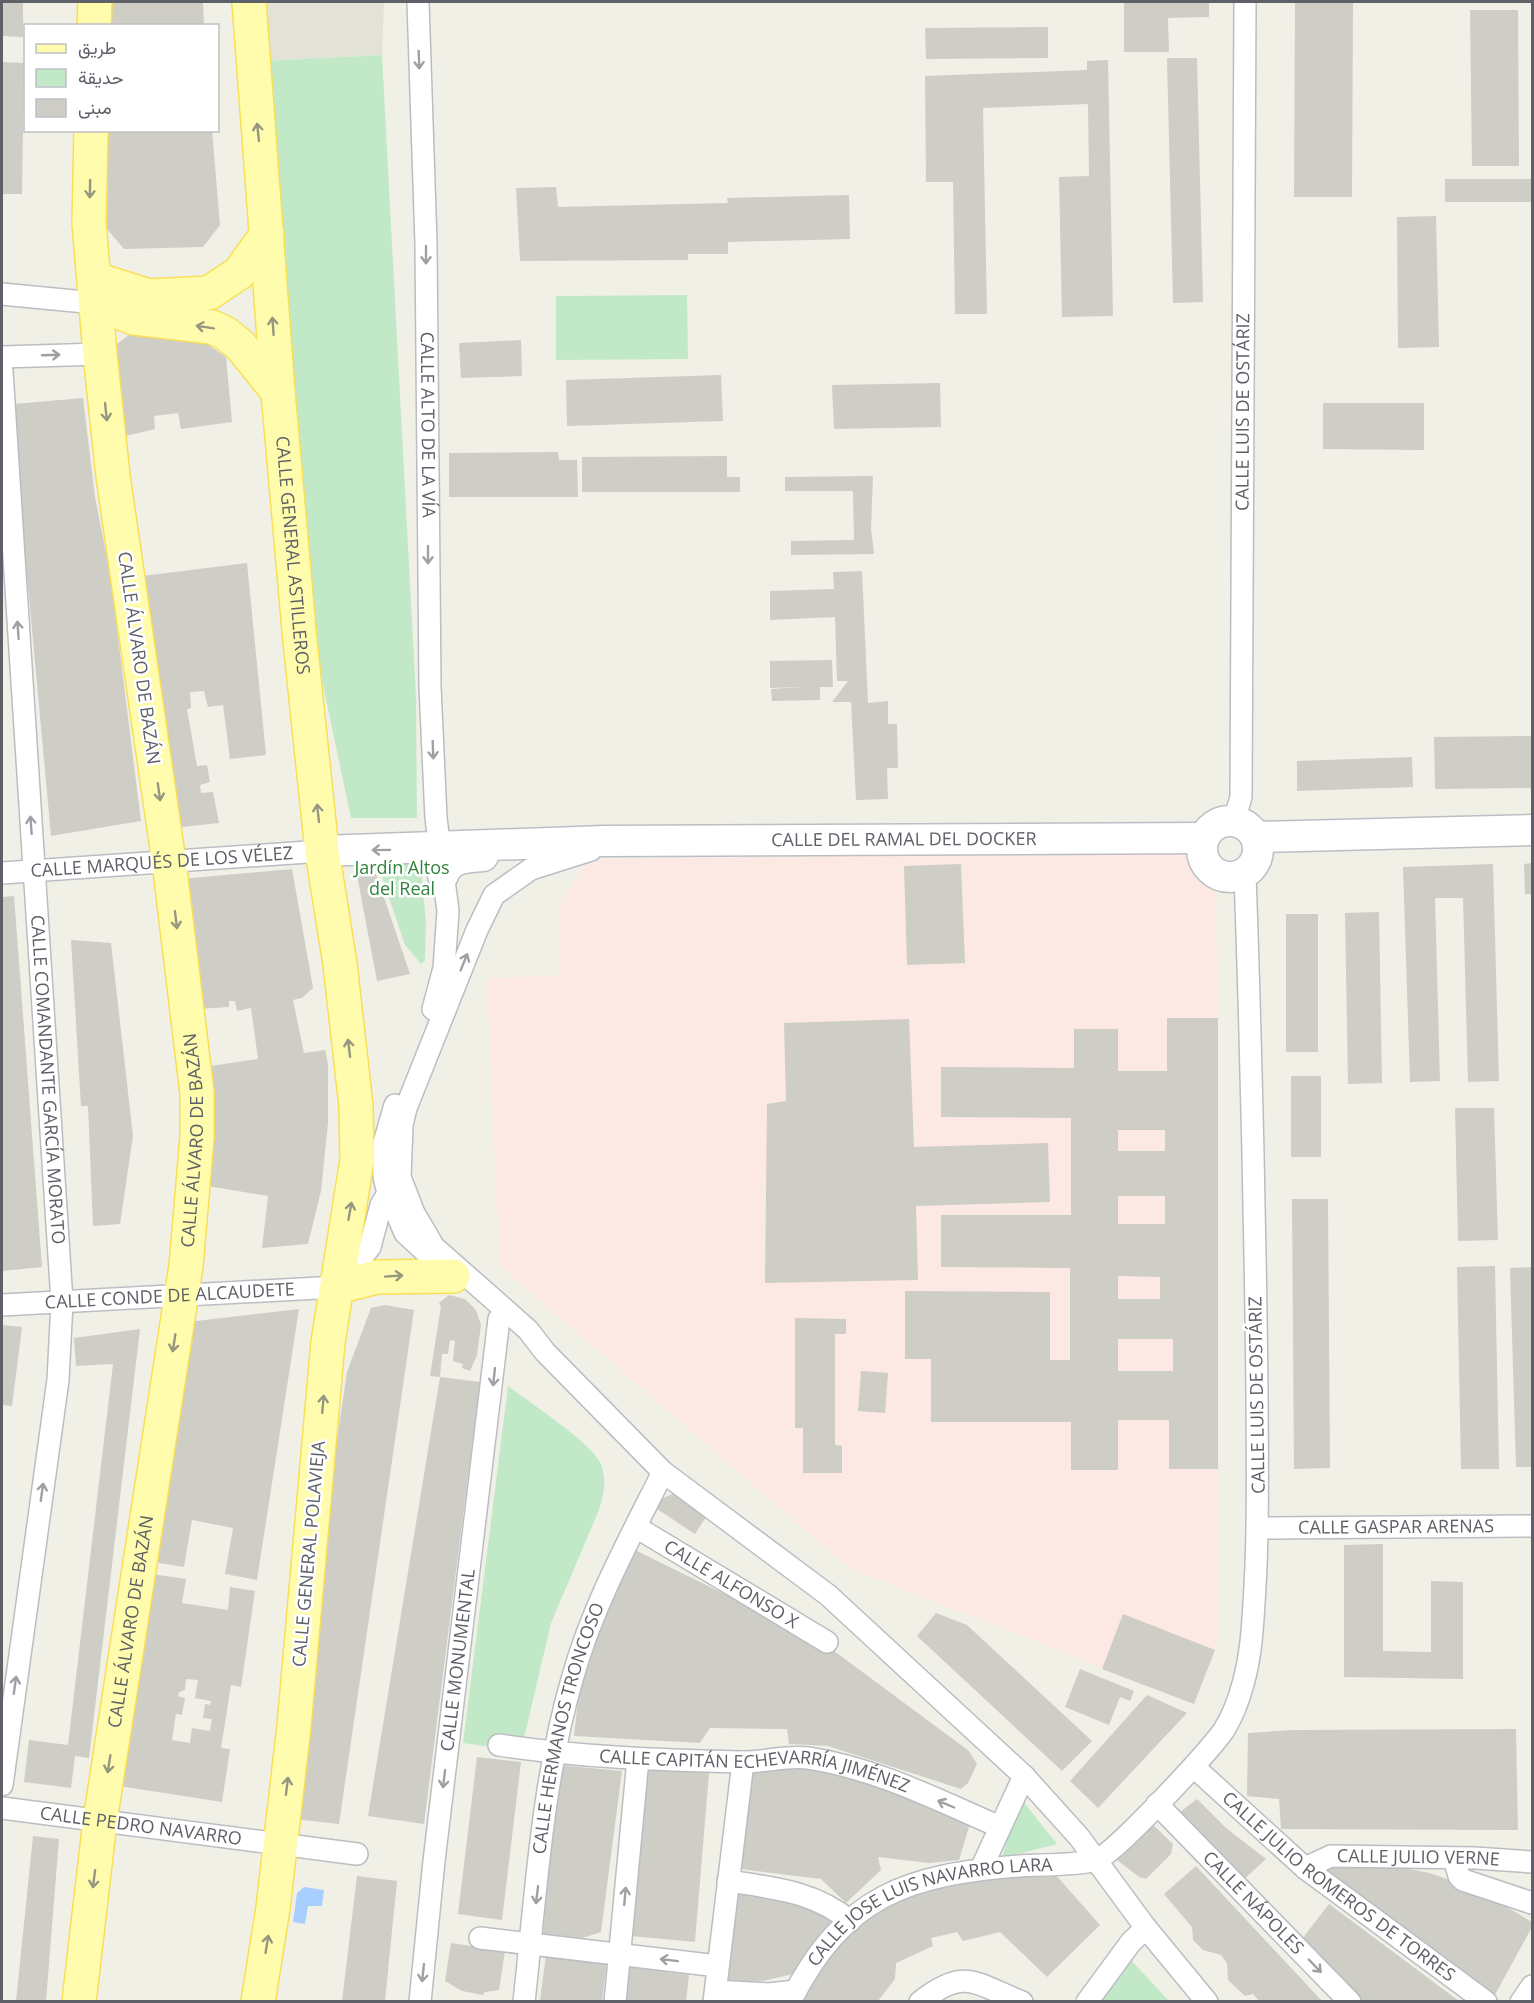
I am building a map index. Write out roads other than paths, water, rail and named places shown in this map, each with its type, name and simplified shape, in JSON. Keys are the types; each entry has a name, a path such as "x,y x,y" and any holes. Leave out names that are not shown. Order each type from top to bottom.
{"main road":[{"path":"94,2 94,24"},
{"name":"CALLE GENERAL ASTILLEROS","path":"249,2 278,392 322,851 340,964 356,1106"},
{"name":"CALLE ÁLVARO DE BAZÁN","path":"79,2001 100,1821 182,1294 195,1178 197,1093 169,862 113,476 89,223 91,132"},
{"path":"94,290 149,296 209,293 239,273 267,234"},
{"path":"94,290 134,318 212,327 225,333 240,345 278,392"},
{"path":"1245,829 1258,845 1256,861 1245,874 1228,878 1211,871 1202,856 1204,838 1208,831 1219,823 1245,829 1533,830"},
{"name":"CALLE DEL RAMAL DEL DOCKER","path":"322,851 442,861 604,841 1204,838"},
{"name":"CALLE GENERAL POLAVIEJA","path":"258,2001 294,1726 328,1342 354,1183 356,1106"},
{"path":"337,1287 377,1277 453,1276"}],"street":[{"name":"CALLE ALTO DE LA VÍA","path":"418,2 426,243 429,630 436,818 442,861"},
{"name":"CALLE LUIS DE OSTÁRIZ","path":"1245,2 1242,788 1238,812 1245,829"},
{"path":"2,294 94,290"},
{"path":"2,357 100,354"},
{"name":"CALLE COMANDANTE GARCÍA MORATO","path":"2,371 62,1302 58,1380 2,1785"},
{"name":"CALLE DEL RAMAL DEL DOCKER","path":"545,1352 525,1347 503,1327 499,1319 405,1233 396,1180 402,1125 406,1108 477,930 494,895 531,869 587,852 604,841"},
{"name":"CALLE MARQUÉS DE LOS VÉLEZ","path":"2,873 322,851"},
{"name":"CALLE DEL RAMAL DEL DOCKER","path":"442,861 448,911 444,968 434,1005 385,1137 384,1177 396,1180 434,1247 528,1330 545,1352"},
{"name":"CALLE LUIS DE OSTÁRIZ","path":"1097,1860 1194,1767 1227,1725 1243,1684 1251,1637 1258,1528 1255,1211 1245,874"},
{"path":"356,1106 385,1137"},
{"path":"337,1287 370,1247 381,1205 396,1180"},
{"name":"CALLE CONDE DE ALCAUDETE","path":"2,1305 337,1287"},
{"name":"CALLE MONUMENTAL","path":"420,2001 434,1861 488,1431 499,1319"},
{"path":"545,1352 663,1472 828,1595 1024,1776 1054,1806 1097,1860 1146,1928 1208,2001"},
{"name":"CALLE HERMANOS TRONCOSO","path":"524,2001 554,1753 573,1675 591,1625 663,1472"},
{"name":"CALLE GASPAR ARENAS","path":"1258,1528 1533,1526"},
{"name":"CALLE ALFONSO X","path":"636,1527 827,1642"},
{"name":"CALLE CAPITÁN ECHEVARRÍA JIMÉNEZ","path":"499,1745 554,1753 638,1759 743,1762 797,1758 819,1760 891,1781 1000,1827"},
{"path":"615,2001 638,1759"},
{"path":"743,1762 715,1996 752,1994 793,1996"},
{"name":"CALLE JULIO ROMEROS DE TORRES","path":"1194,1767 1305,1868 1486,2001"},
{"path":"981,1869 1024,1776"},
{"name":"CALLE NÁPOLES","path":"1157,1804 1350,2001"},
{"name":"CALLE PEDRO NAVARRO","path":"2,1808 357,1854"},
{"name":"CALLE JULIO VERNE","path":"1305,1868 1317,1860 1331,1856 1533,1862"},
{"path":"1454,1858 1459,1876 1463,1880 1533,1903"},
{"name":"CALLE JOSE LUIS NAVARRO LARA","path":"793,1996 829,1942 864,1908 899,1888 918,1881 981,1869 1097,1860"},
{"path":"728,1881 809,1896 824,1902 850,1921"},
{"path":"1087,2001 1131,1942 1146,1928"},
{"path":"480,1938 718,1966"},
{"path":"920,2001 947,1982 965,1979 1022,2001"},
{"path":"1521,2001 1533,1986"}],"water":[{"path":"304,1887 324,1890 322,1906 308,1906 305,1924 293,1922 297,1893"}],"park label":[{"name":"Jardín Altos del Real","path":"402,878"}]}
